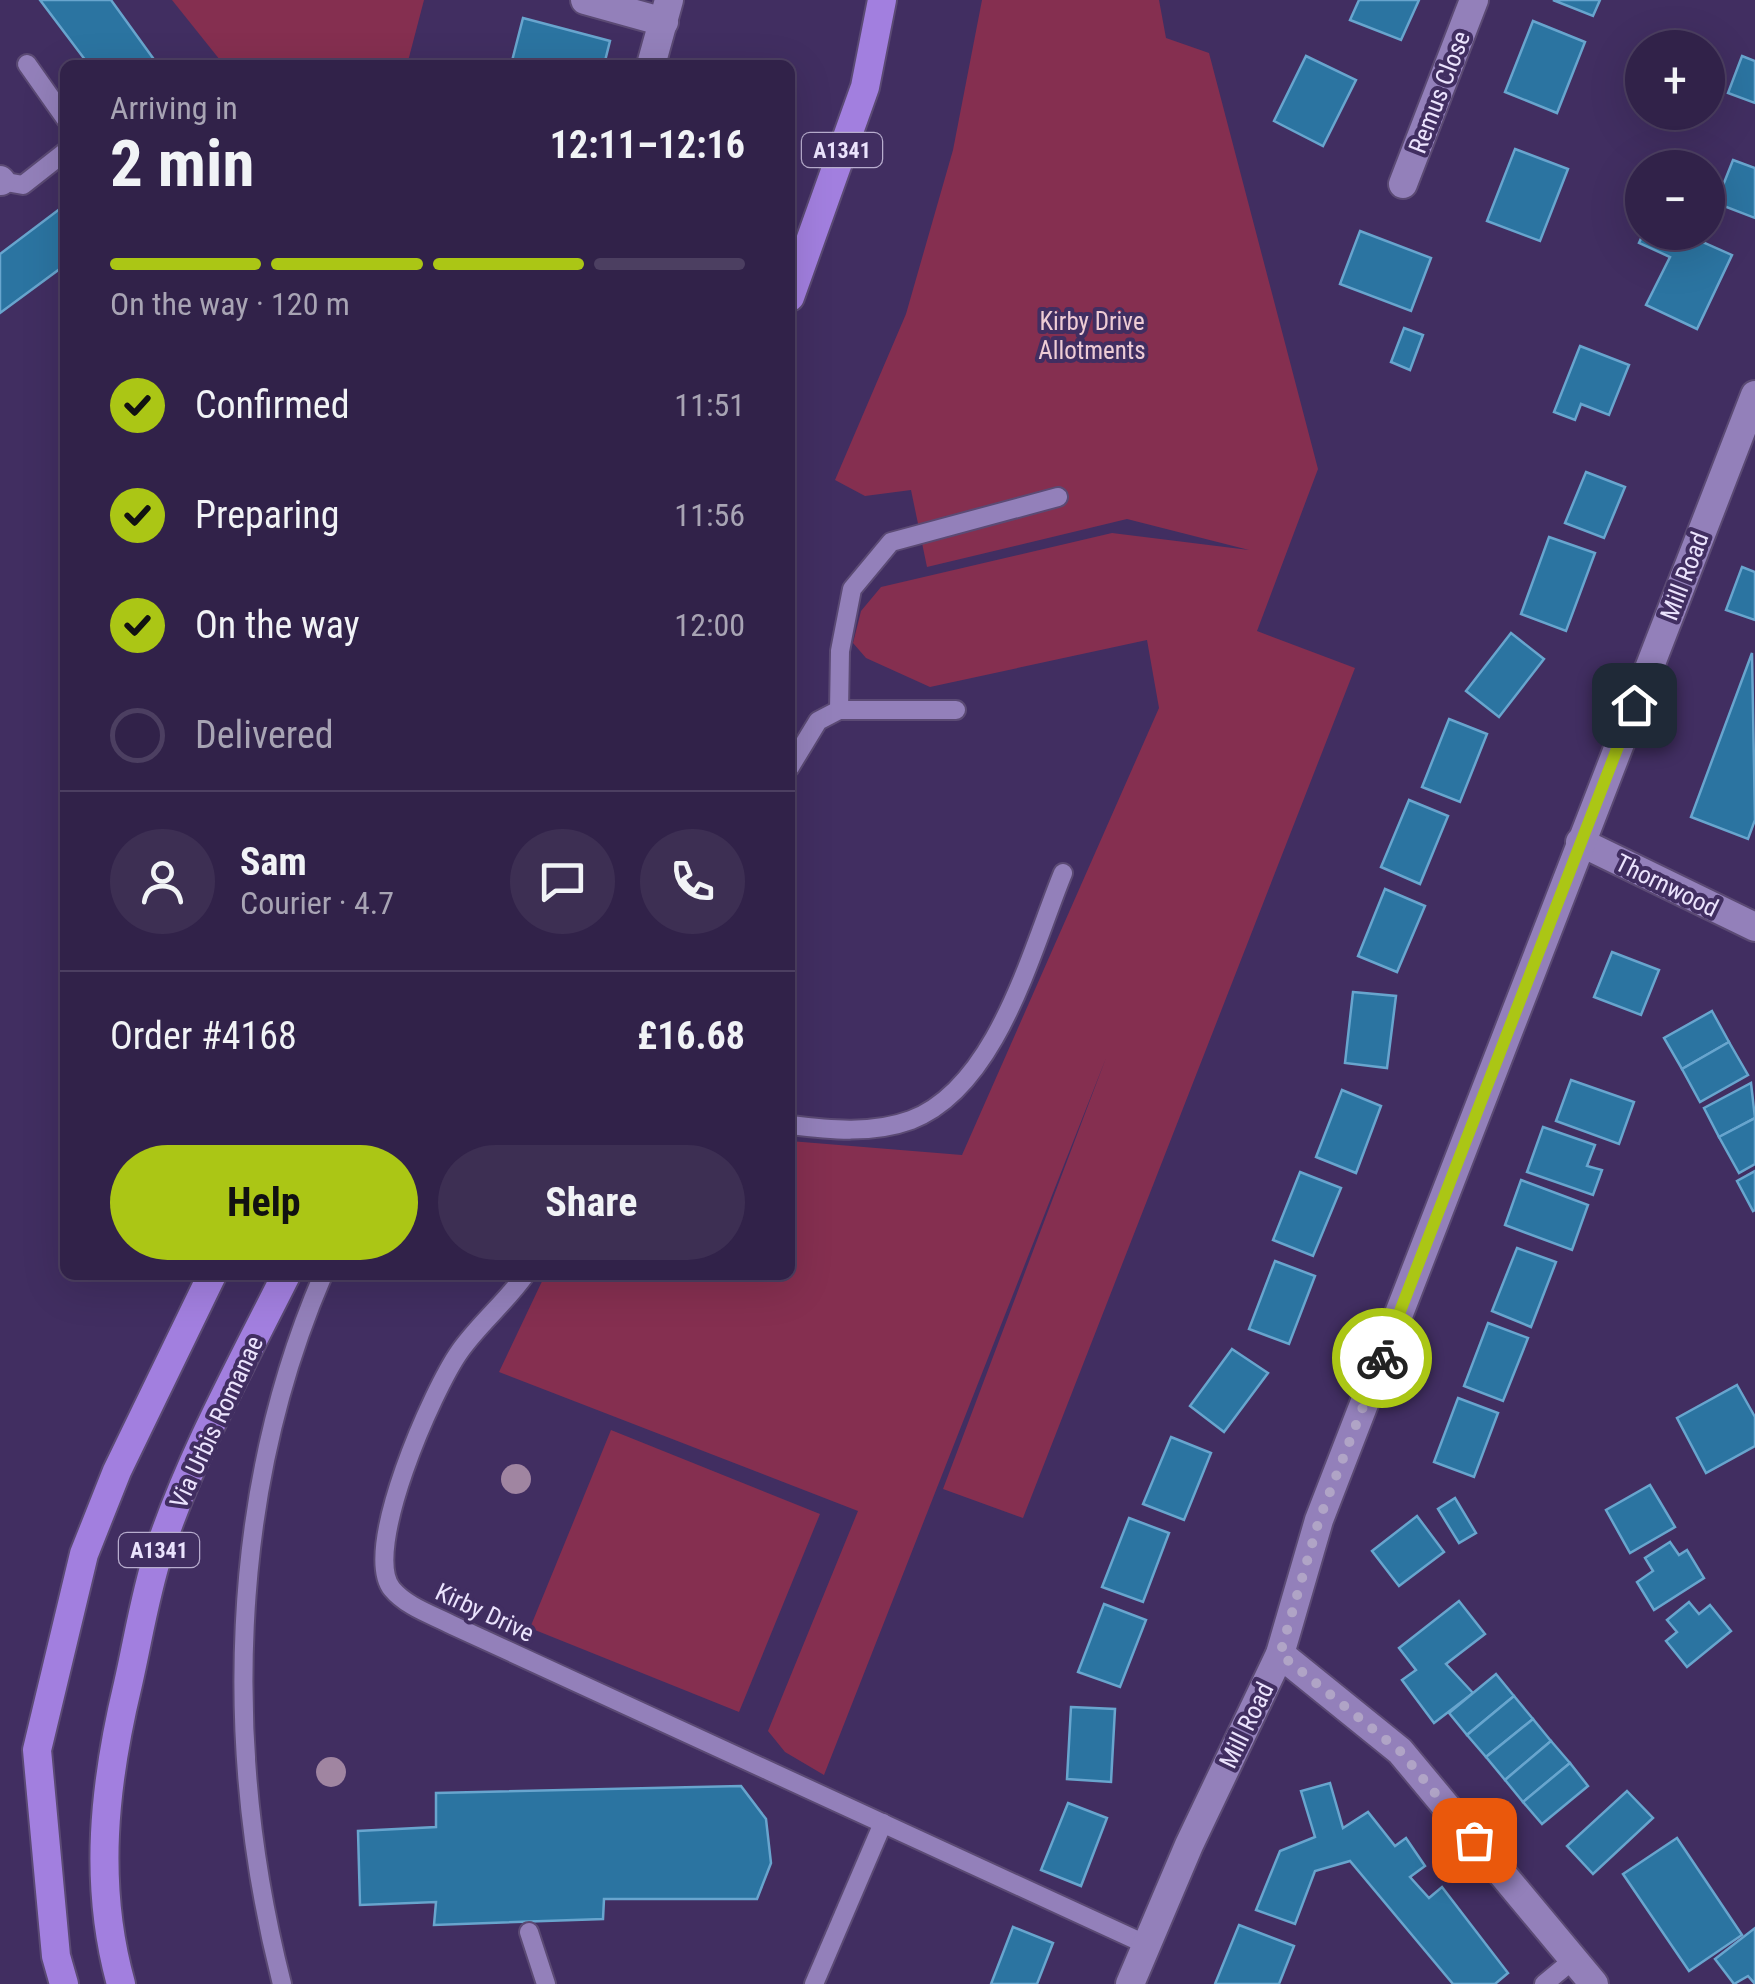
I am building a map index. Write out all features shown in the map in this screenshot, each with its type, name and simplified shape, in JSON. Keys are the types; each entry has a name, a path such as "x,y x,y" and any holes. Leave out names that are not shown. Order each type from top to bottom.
{"main road":[{"name":"A1341","path":"795,282 865,87 882,0"},
{"name":"A1341","path":"64,1984 56,1956 37,1750 84,1554 117,1471 210,1280"},
{"name":"Via Urbis Romanae","path":"122,1984 110,1943 103,1848 108,1768 158,1553 196,1456 284,1280"}],"street":[{"path":"585,0 667,11 652,60"},
{"name":"Remus Close","path":"1403,184 1474,0"},
{"name":"Mill Road","path":"1130,1984 1280,1654 1319,1520 1755,395"},
{"name":"Thornwood","path":"1580,842 1755,927"},
{"path":"1280,1654 1400,1751 1594,1984"}],"lane":[{"path":"27,64 60,111"},
{"path":"0,181 22,185 60,156"},
{"path":"839,710 840,651 852,589 891,542 1058,496"},
{"path":"795,759 818,721 839,710 956,710"},
{"path":"795,1125 875,1128 923,1114 960,1087 984,1056 1009,1006 1063,873"},
{"path":"282,1984 253,1825 244,1668 247,1572 261,1480 296,1338 320,1280"},
{"name":"Kirby Drive","path":"522,1280 504,1305 462,1348 441,1381 386,1535 382,1566 392,1589 414,1606 452,1625 1145,1944"},
{"path":"814,1984 883,1824"},
{"path":"529,1932 546,1984"},
{"path":"1544,1984 1573,1960"}],"green space":[{"path":"172,0 424,0 408,60 220,60"},
{"name":"Kirby Drive Allotments","path":"982,0 1159,0 1166,38 1209,53 1318,469 1257,631 1355,668 1023,1518 943,1489 1106,1058 824,1775 785,1752 768,1731 858,1511 499,1372 543,1280 795,1280 795,1141 962,1155 1159,708 1147,640 930,687 866,658 853,643 861,611 881,587 1112,533 1249,550 1127,519 927,567 911,490 865,496 835,480 906,314 953,150"},
{"path":"611,1430 820,1514 739,1712 530,1628"}],"building":[{"path":"40,0 111,0 154,60 85,60"},
{"path":"1359,0 1419,0 1401,40 1350,20"},
{"path":"1553,0 1600,0 1593,16"},
{"path":"523,18 610,41 605,60 512,60"},
{"path":"1533,21 1585,42 1557,113 1505,92"},
{"path":"1306,56 1356,80 1323,146 1274,121"},
{"path":"1742,56 1755,61 1755,103 1728,93"},
{"path":"1515,149 1568,169 1540,241 1487,221"},
{"path":"1733,160 1755,168 1755,218 1725,206 1725,180"},
{"path":"60,209 60,269 0,313 0,254"},
{"path":"1360,231 1431,258 1411,311 1340,284"},
{"path":"1654,250 1721,250 1732,255 1697,329 1646,305 1670,257"},
{"path":"1404,328 1423,335 1410,370 1391,362"},
{"path":"1580,346 1629,365 1609,415 1581,404 1575,420 1554,412"},
{"path":"1586,472 1625,487 1604,538 1565,523"},
{"path":"1549,537 1595,553 1566,631 1521,614"},
{"path":"1742,567 1755,572 1755,620 1726,610"},
{"path":"1511,633 1544,659 1499,717 1466,691"},
{"path":"1752,653 1755,820 1748,839 1691,817"},
{"path":"1449,719 1487,734 1460,802 1422,787"},
{"path":"1409,800 1448,816 1420,884 1381,867"},
{"path":"1385,889 1425,906 1397,972 1358,956"},
{"path":"1612,952 1659,970 1641,1015 1594,997"},
{"path":"1353,992 1396,996 1387,1068 1345,1063"},
{"path":"1712,1011 1729,1042 1682,1069 1664,1038"},
{"path":"1729,1042 1748,1075 1700,1102 1682,1069"},
{"path":"1571,1080 1634,1102 1619,1144 1556,1121"},
{"path":"1751,1083 1755,1118 1719,1137 1704,1108"},
{"path":"1342,1090 1381,1106 1356,1173 1316,1157"},
{"path":"1755,1118 1755,1164 1739,1173 1719,1137"},
{"path":"1543,1127 1595,1145 1587,1166 1602,1170 1593,1195 1527,1172"},
{"path":"1755,1171 1755,1210 1753,1211 1737,1181"},
{"path":"1300,1172 1341,1188 1313,1256 1273,1240"},
{"path":"1521,1180 1588,1205 1572,1250 1505,1225"},
{"path":"1517,1248 1556,1262 1531,1327 1492,1311"},
{"path":"1275,1261 1315,1276 1289,1344 1249,1329"},
{"path":"1488,1323 1528,1338 1503,1401 1464,1386"},
{"path":"1232,1349 1268,1373 1224,1432 1190,1406"},
{"path":"1737,1385 1755,1417 1755,1446 1706,1473 1677,1418"},
{"path":"1458,1398 1498,1413 1474,1477 1434,1462"},
{"path":"1171,1437 1211,1453 1184,1520 1143,1504"},
{"path":"1650,1485 1675,1527 1630,1553 1606,1510"},
{"path":"1455,1498 1476,1533 1459,1543 1438,1509"},
{"path":"1417,1516 1444,1552 1399,1586 1372,1551"},
{"path":"1129,1518 1169,1533 1143,1602 1102,1587"},
{"path":"1670,1542 1679,1555 1687,1550 1704,1578 1654,1610 1637,1582 1653,1571 1645,1558"},
{"path":"1459,1601 1485,1634 1446,1664 1473,1693 1434,1723 1402,1680 1416,1670 1399,1648"},
{"path":"1689,1602 1699,1614 1710,1605 1731,1631 1687,1667 1666,1641 1677,1632 1667,1620"},
{"path":"1104,1604 1146,1620 1120,1687 1078,1672"},
{"path":"1496,1674 1514,1696 1467,1735 1449,1713"},
{"path":"1514,1696 1533,1719 1486,1757 1467,1735"},
{"path":"1071,1707 1115,1709 1111,1782 1067,1779"},
{"path":"1533,1719 1551,1741 1505,1780 1486,1757"},
{"path":"1551,1741 1570,1763 1523,1802 1505,1780"},
{"path":"1570,1763 1588,1786 1542,1824 1523,1802"},
{"path":"1330,1783 1343,1828 1368,1812 1395,1846 1406,1838 1425,1866 1410,1877 1429,1898 1442,1887 1508,1973 1495,1984 1453,1984 1350,1861 1315,1871 1295,1924 1256,1910 1280,1851 1315,1837 1301,1791"},
{"path":"741,1786 766,1819 771,1863 757,1899 604,1899 603,1919 434,1925 436,1902 360,1905 358,1831 436,1827 436,1793"},
{"path":"1627,1791 1653,1818 1593,1874 1567,1846"},
{"path":"1068,1803 1107,1818 1081,1886 1041,1870"},
{"path":"1677,1838 1742,1935 1689,1971 1623,1874"},
{"path":"1239,1925 1294,1946 1279,1984 1215,1984"},
{"path":"1013,1927 1053,1943 1037,1984 991,1984"},
{"path":"1755,1928 1755,1984 1748,1976 1734,1984 1715,1959"}],"way so far":[{"path":"1382,1358 1319,1520 1280,1654 1400,1751 1474,1840"}],"route":[{"path":"1382,1358 1634,705"}]}
